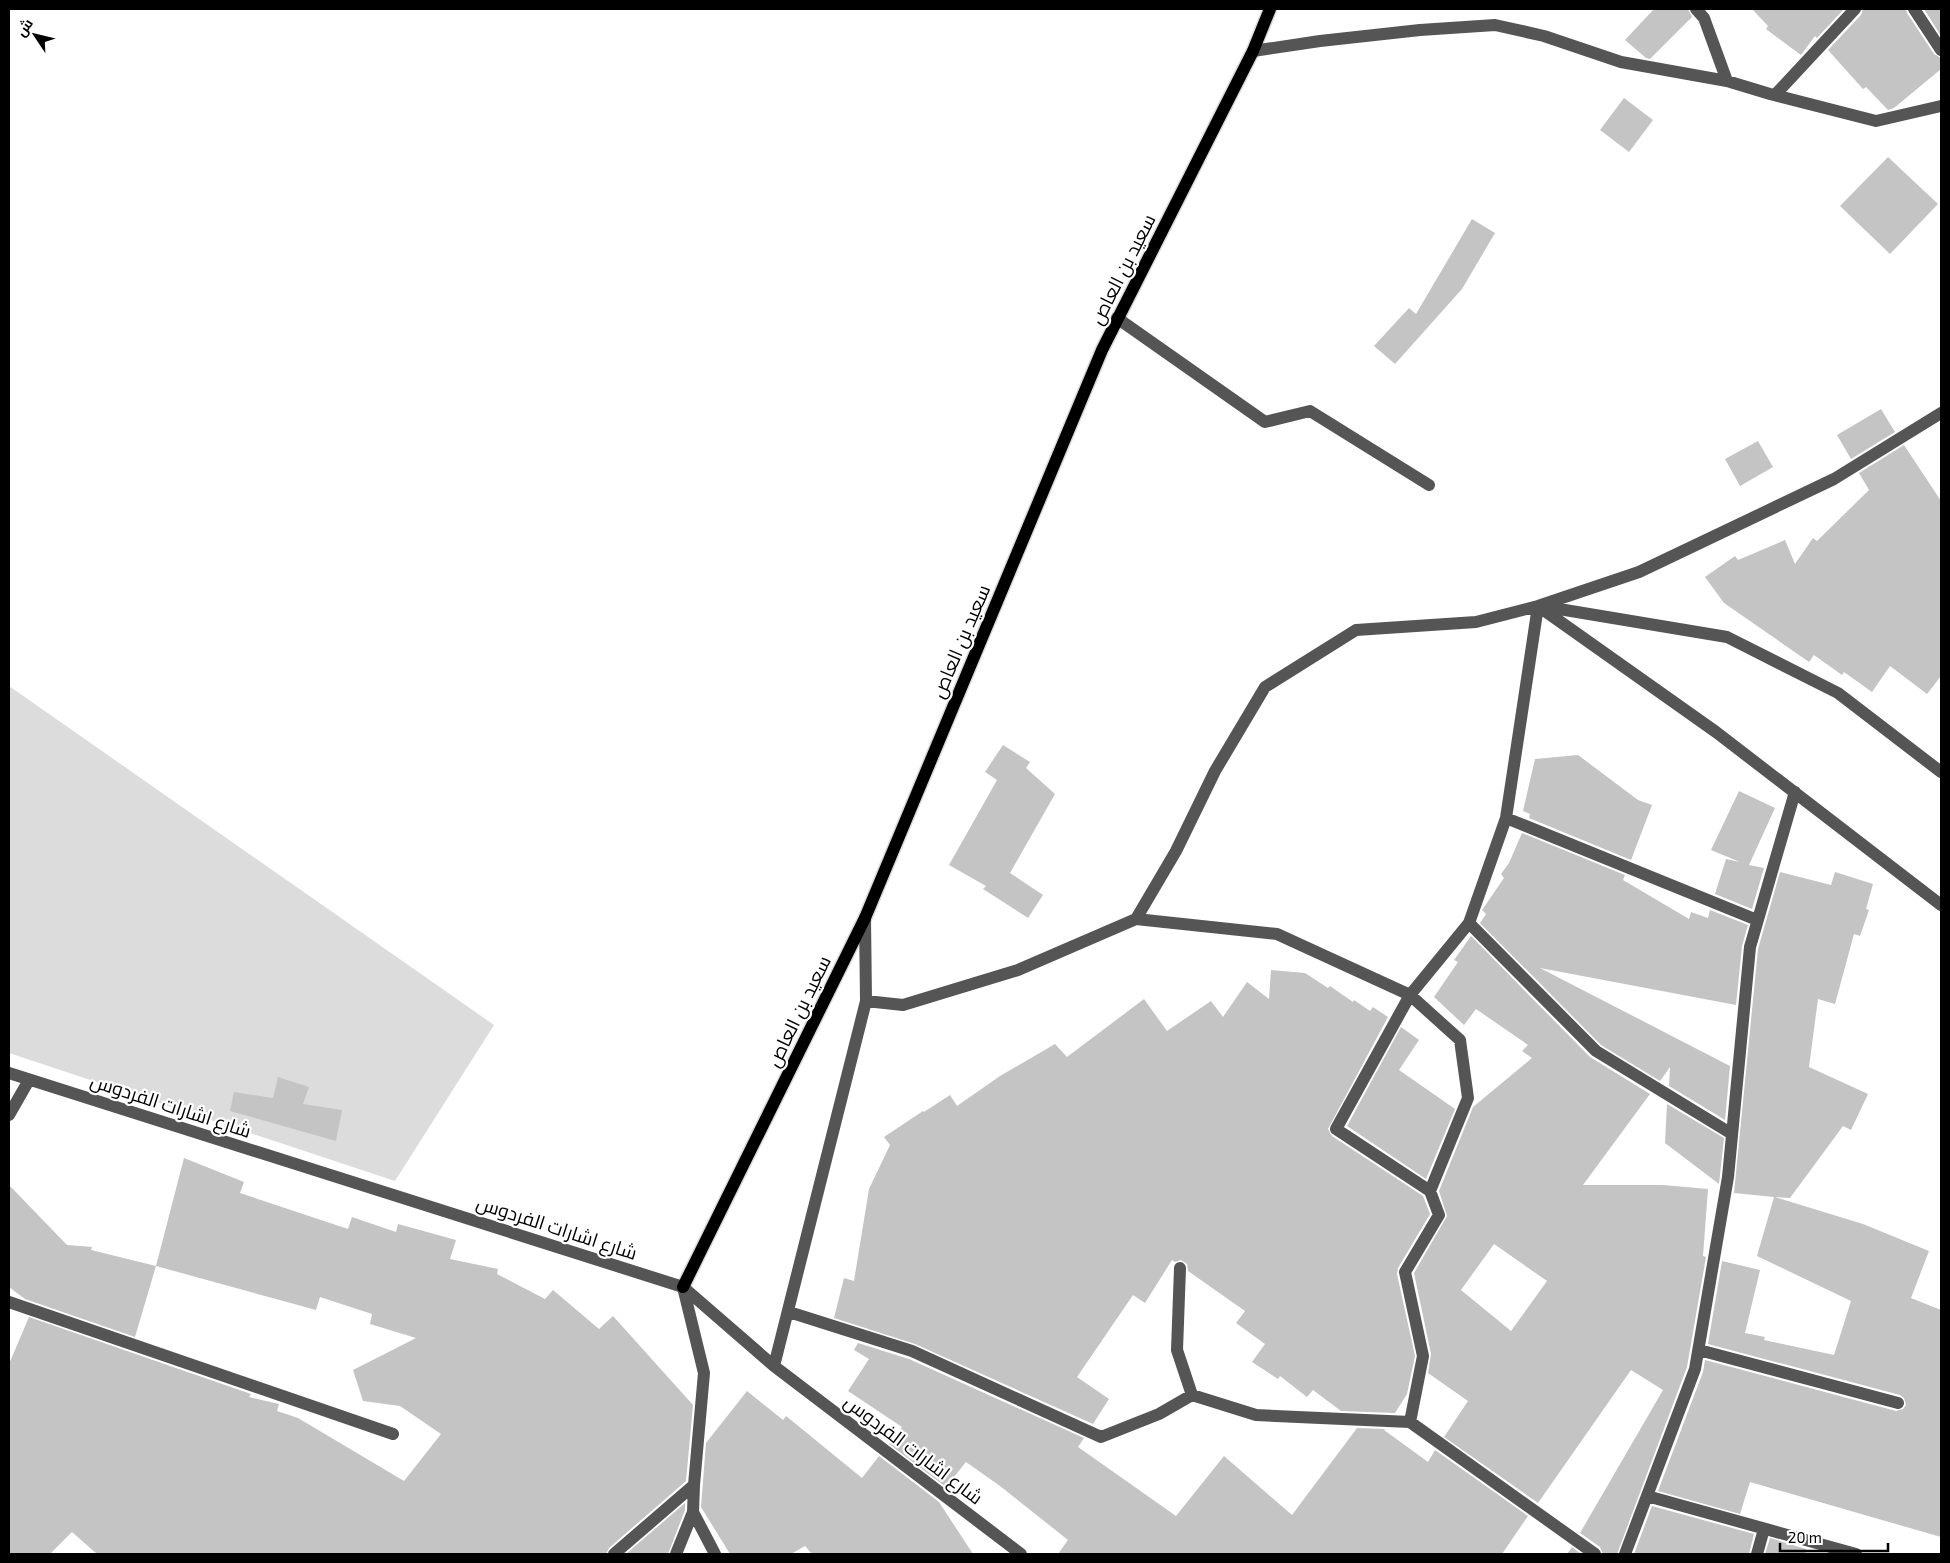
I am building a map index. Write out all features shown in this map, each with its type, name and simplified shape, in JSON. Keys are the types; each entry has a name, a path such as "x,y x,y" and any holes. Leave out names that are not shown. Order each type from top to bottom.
{"main road":[{"name":"سعيد بن العاص","path":"682,1287 865,918 1098,359 1252,51 1270,9"}],"street":[{"path":"1696,9 1704,18 1727,80"},
{"path":"1775,95 1855,9"},
{"path":"1914,9 1941,50"},
{"path":"1252,51 1393,33 1495,25 1544,36 1621,62 1727,80 1775,95 1876,121 1941,106"},
{"path":"1117,318 1265,422 1310,411 1429,486"},
{"path":"1136,919 1176,851 1215,771 1265,688 1356,630 1476,622 1538,606 1639,572 1834,479 1941,413"},
{"path":"1538,606 1727,637 1838,692 1941,772"},
{"path":"1538,606 1716,732 1941,904"},
{"path":"1410,1422 1423,1356 1405,1272 1439,1214 1430,1191 1336,1129 1410,995 1469,923 1506,818 1538,606"},
{"path":"1625,1554 1695,1369 1728,1177 1750,947 1795,792"},
{"path":"1506,818 1757,920"},
{"path":"774,1366 866,1001 865,918"},
{"path":"866,1001 902,1005 1018,970 1136,919 1277,934 1410,995 1460,1040 1468,1098 1430,1191"},
{"path":"1469,923 1596,1051 1732,1134"},
{"name":"شارع اشارات الفردوس","path":"9,1073 682,1287 774,1366 1021,1554"},
{"path":"9,1115 29,1080"},
{"path":"1180,1268 1177,1350 1192,1395"},
{"path":"676,1554 693,1512 704,1373 682,1287"},
{"path":"9,1302 393,1434"},
{"path":"789,1312 912,1351 1101,1437 1159,1414 1192,1395 1256,1415 1410,1422 1595,1554"},
{"path":"1698,1350 1898,1404"},
{"path":"614,1554 694,1485"},
{"path":"1647,1496 1856,1554"},
{"path":"693,1512 715,1554"},
{"path":"1757,1554 1764,1529"}],"shaded area":[{"path":"9,686 494,1025 395,1181 9,1053"}],"building":[{"path":"1654,9 1688,9 1692,17 1650,59 1646,58 1625,40"},
{"path":"1752,9 1844,9 1817,38 1815,36 1801,55 1766,29 1768,26"},
{"path":"1863,9 1906,9 1934,54 1941,58 1941,69 1894,108 1888,110 1866,87 1863,89 1828,50 1861,15"},
{"path":"1924,9 1941,9 1941,36"},
{"path":"1624,98 1653,120 1629,152 1600,130"},
{"path":"1888,157 1938,204 1890,254 1840,206"},
{"path":"1472,219 1495,233 1462,289 1395,364 1374,346 1409,308 1416,314"},
{"path":"1881,409 1895,432 1851,459 1837,435"},
{"path":"1758,441 1773,467 1740,486 1725,459"},
{"path":"1904,445 1941,501 1941,676 1927,694 1890,666 1872,692 1844,672 1842,675 1814,655 1809,662 1724,603 1705,577 1735,556 1738,560 1785,540 1795,564 1813,538 1817,541 1869,490 1859,473"},
{"path":"1003,745 1030,762 1026,768 1055,794 1010,873 1043,895 1028,918 983,889 986,886 949,865 997,780 985,772"},
{"path":"1578,755 1638,800 1652,805 1631,860 1529,818 1530,814 1523,811 1535,759"},
{"path":"1739,791 1775,808 1749,865 1764,868 1752,909 1715,894 1726,859 1740,862 1711,850"},
{"path":"1522,833 1625,875 1623,880 1689,919 1691,912 1708,918 1710,910 1748,925 1742,946 1736,1005 1540,968 1730,1066 1725,1120 1669,1086 1670,1067 1660,1081 1601,1045 1480,923 1486,914 1482,910 1504,878 1501,874 1509,863"},
{"path":"1780,872 1831,885 1835,872 1873,884 1866,909 1869,910 1860,936 1854,934 1835,1004 1818,999 1809,1067 1868,1094 1851,1130 1843,1126 1790,1198 1775,1197 1863,1224 1929,1251 1911,1298 1941,1310 1941,1537 1750,1482 1740,1514 1658,1491 1703,1372 1705,1360 1896,1411 1903,1409 1906,1405 1904,1398 1900,1395 1708,1344 1722,1261 1760,1270 1745,1333 1765,1337 1764,1340 1834,1355 1851,1301 1757,1256 1774,1197 1734,1193 1758,949"},
{"path":"1471,936 1590,1057 1650,1094 1583,1185 1663,1185 1708,1189 1703,1256 1706,1257 1687,1367 1617,1554 1603,1554 1600,1547 1580,1533 1663,1390 1631,1370 1538,1503 1444,1437 1468,1401 1428,1373 1431,1354 1414,1273 1447,1216 1439,1191 1473,1107 1532,1058 1522,1051 1528,1045 1476,1009 1464,1025 1434,997 1458,962 1454,960","holes":["1494,1244 1547,1281 1511,1331 1461,1290"]},
{"path":"1271,970 1305,973 1328,988 1330,986 1353,1002 1354,1000 1370,1011 1373,1007 1388,1017 1328,1129 1332,1136 1423,1196 1430,1214 1398,1268 1397,1274 1415,1356 1407,1394 1395,1413 1341,1411 1313,1390 1307,1397 1280,1376 1278,1379 1252,1362 1265,1344 1236,1323 1245,1311 1188,1271 1187,1264 1181,1260 1175,1262 1172,1260 1145,1303 1133,1295 1077,1377 1109,1399 1093,1424 915,1344 834,1318 844,1278 854,1281 869,1189 890,1145 884,1137 950,1095 957,1106 1000,1076 1055,1044 1067,1057 1144,999 1167,1031 1211,1001 1223,1017 1247,982 1269,999"},
{"path":"1401,1027 1419,1040 1399,1070 1455,1109 1426,1179 1347,1126"},
{"path":"278,1077 309,1087 303,1104 342,1110 336,1141 230,1111 234,1092 273,1098"},
{"path":"1667,1104 1724,1138 1719,1184 1665,1143"},
{"path":"184,1158 244,1182 240,1193 348,1229 352,1217 396,1232 398,1224 456,1240 450,1259 498,1269 497,1274 545,1299 553,1290 599,1329 613,1316 693,1405 686,1481 609,1548 606,1554 97,1554 72,1532 50,1554 9,1554 9,1364 29,1317 251,1394 249,1397 279,1404 277,1411 298,1418 404,1481 441,1434 400,1406 363,1401 353,1370 416,1338 370,1324 372,1314 320,1297 316,1310 156,1266"},
{"path":"9,1185 67,1245 92,1247 91,1250 156,1266 135,1337 25,1299 9,1287"},
{"path":"858,1343 909,1359 1084,1438 1078,1447 1176,1516 1224,1456 1292,1515 1357,1428 1385,1429 1428,1462 1435,1450 1528,1516 1502,1554 1058,1554 1068,1540 1000,1486 966,1462 946,1487 889,1444 902,1427 848,1391 869,1359 854,1350"},
{"path":"747,1391 783,1420 786,1416 862,1478 879,1456 939,1502 973,1554 812,1554 805,1546 791,1554 730,1554 701,1507 706,1443"},
{"path":"685,1503 685,1510 668,1554 626,1554"},
{"path":"1652,1506 1754,1534 1749,1554 1634,1554"},
{"path":"1770,1538 1806,1549 1805,1554 1765,1554"},
{"path":"1572,1547 1581,1554 1567,1554"}]}
